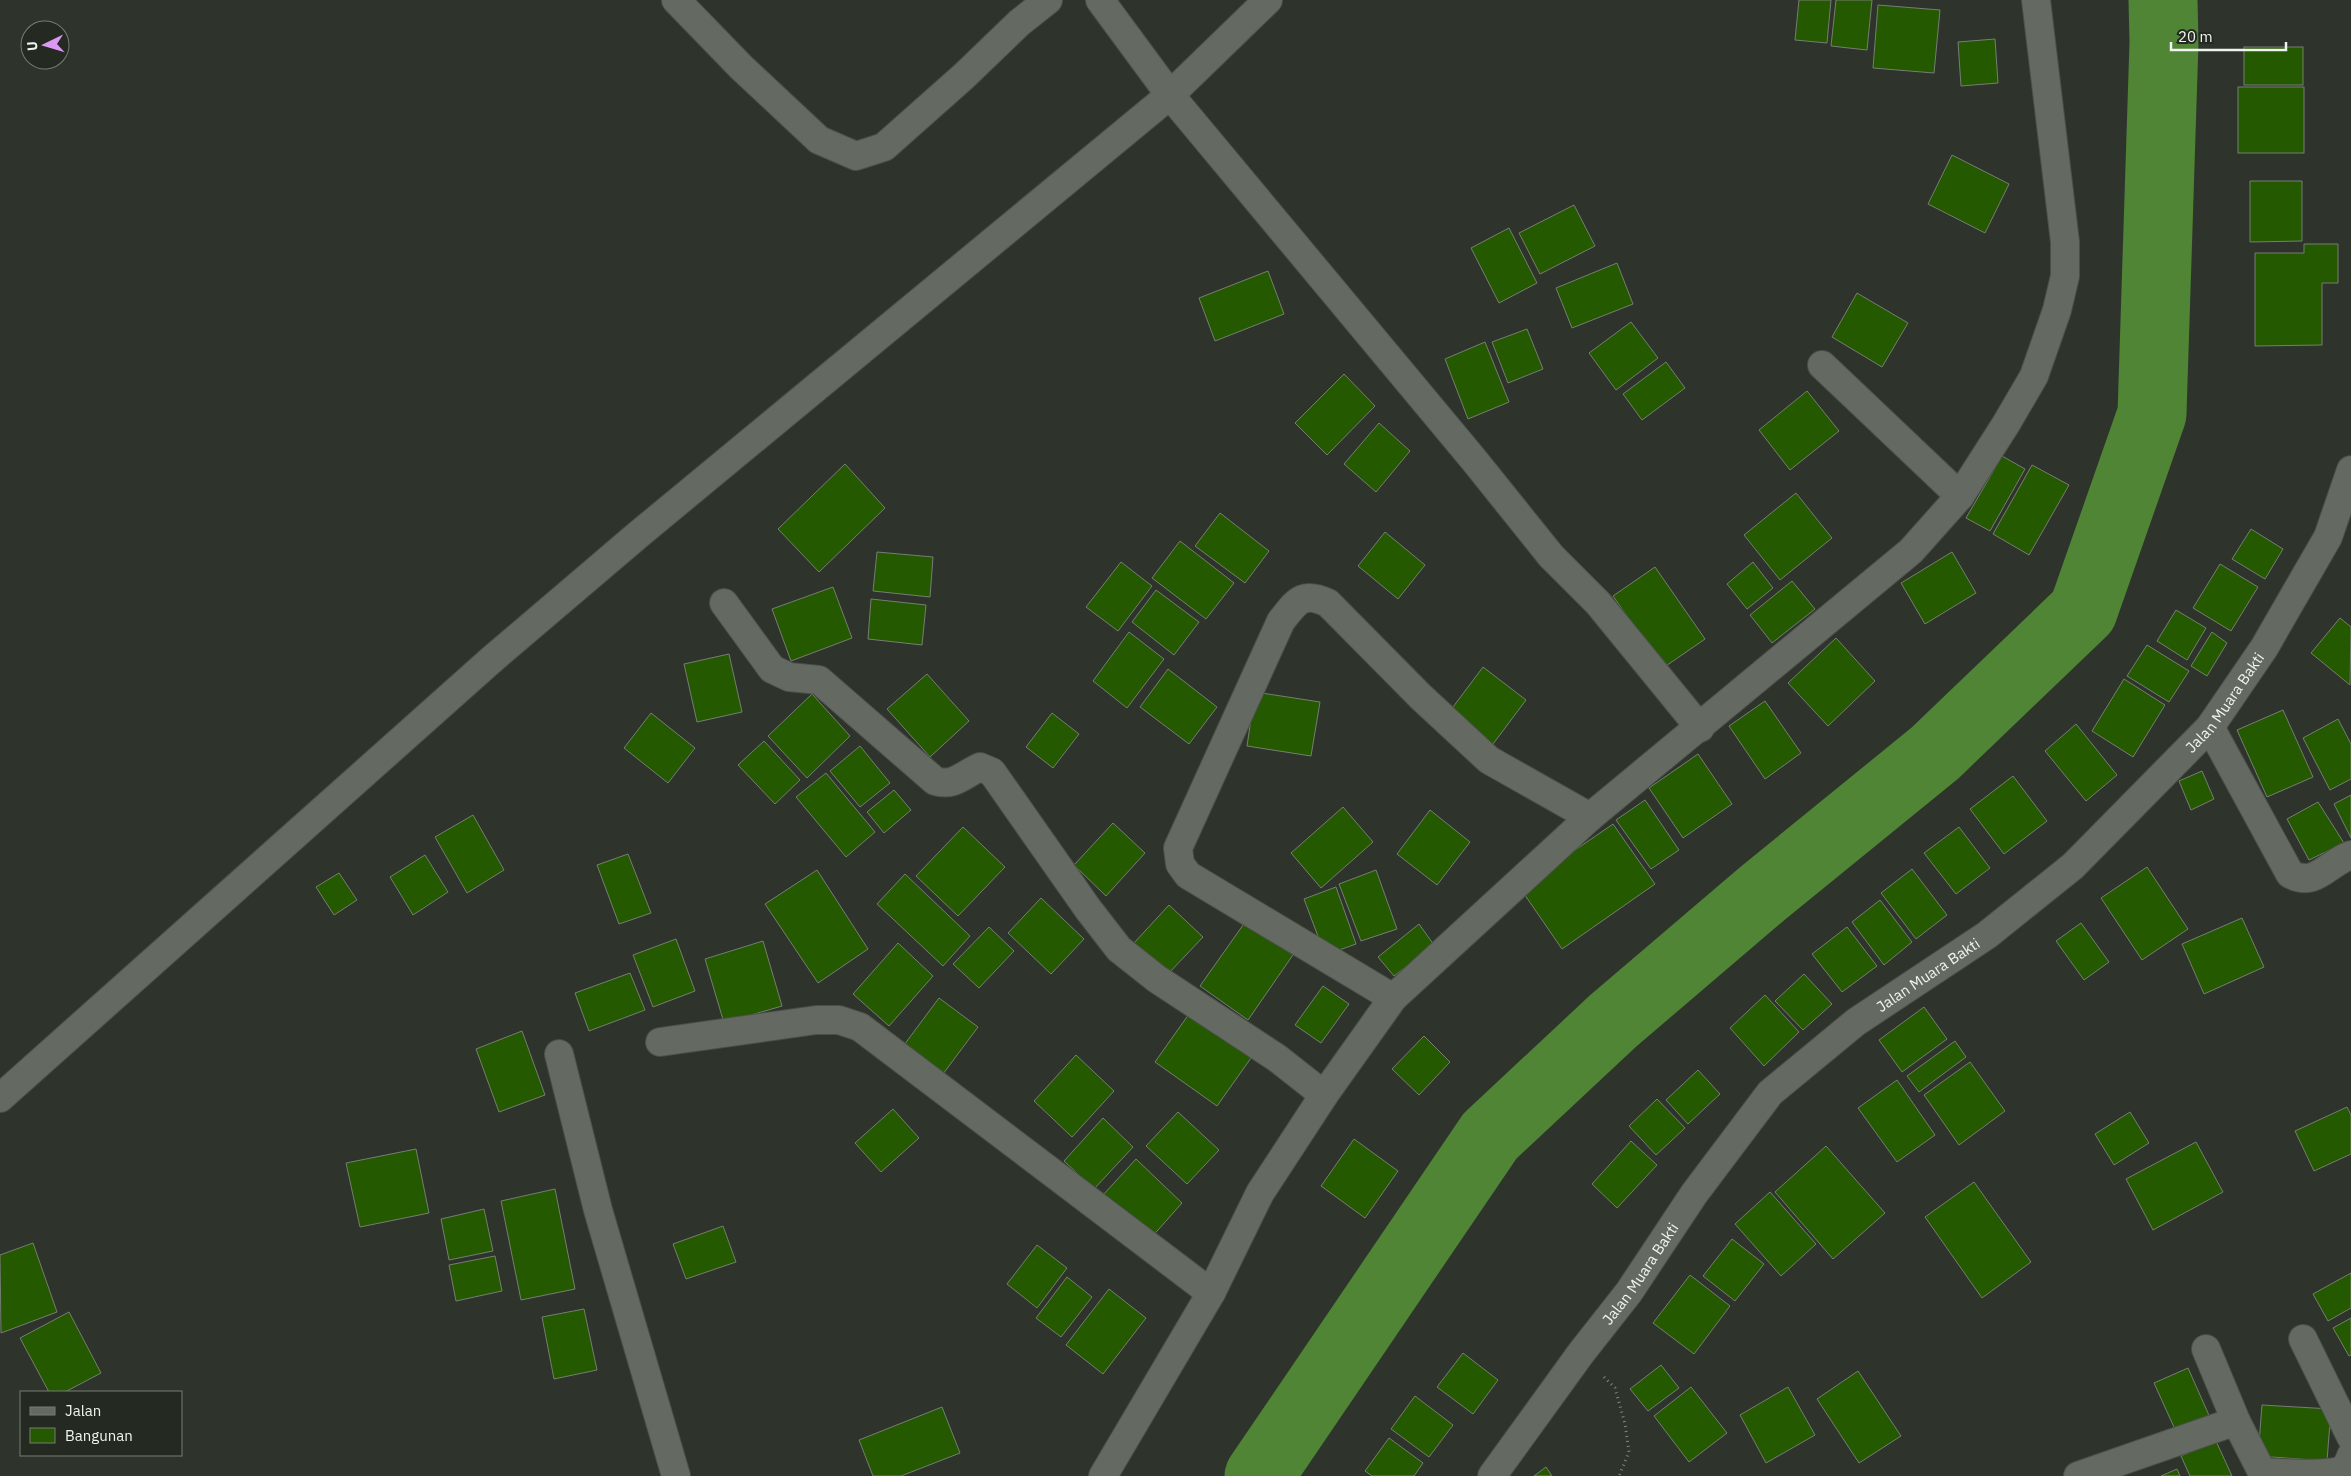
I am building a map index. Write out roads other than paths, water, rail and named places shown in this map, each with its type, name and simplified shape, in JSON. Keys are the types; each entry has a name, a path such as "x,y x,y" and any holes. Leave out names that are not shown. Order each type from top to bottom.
{"street":[{"path":"676,0 741,67 819,140 856,156 884,147 964,76 1019,23 1048,0"},
{"path":"1100,0 1170,95 1474,460 1551,556 1598,604 1700,728"},
{"path":"0,1098 490,661 685,496 1170,95 1268,0"},
{"path":"1103,1476 1211,1293 1260,1193 1324,1095 1393,998 1590,817 1700,728 1911,551 1960,496 2006,424 2034,376 2057,310 2065,276 2066,242 2036,0"},
{"path":"1822,365 1960,496"},
{"name":"Jalan Muara Bakti","path":"1492,1476 1581,1353 1629,1292 1694,1194 1770,1093 1856,1022 1986,935 2073,866 2210,727 2264,648 2328,537 2351,470"},
{"path":"1393,998 1188,874 1178,857 1178,848 1281,621 1296,602 1314,596 1328,603 1421,697 1489,760 1590,817"},
{"path":"724,603 772,669 789,677 819,680 935,781 944,784 952,782 980,767 992,772 1052,854 1088,909 1119,949 1157,979 1277,1058 1324,1095"},
{"path":"2210,727 2290,874 2299,879 2308,880 2351,855"},
{"path":"660,1042 816,1020 839,1020 860,1027 1211,1293"},
{"path":"559,1054 598,1210 676,1476"},
{"path":"2303,1340 2351,1437"},
{"path":"2206,1349 2236,1421 2263,1474 2325,1475 2340,1471 2348,1464 2351,1456"},
{"path":"2078,1476 2236,1421"}],"waterway":[{"path":"1259,1476 1490,1136 1613,1021 1763,893 1935,753 2083,611 2152,414 2164,42 2163,0"}]}
